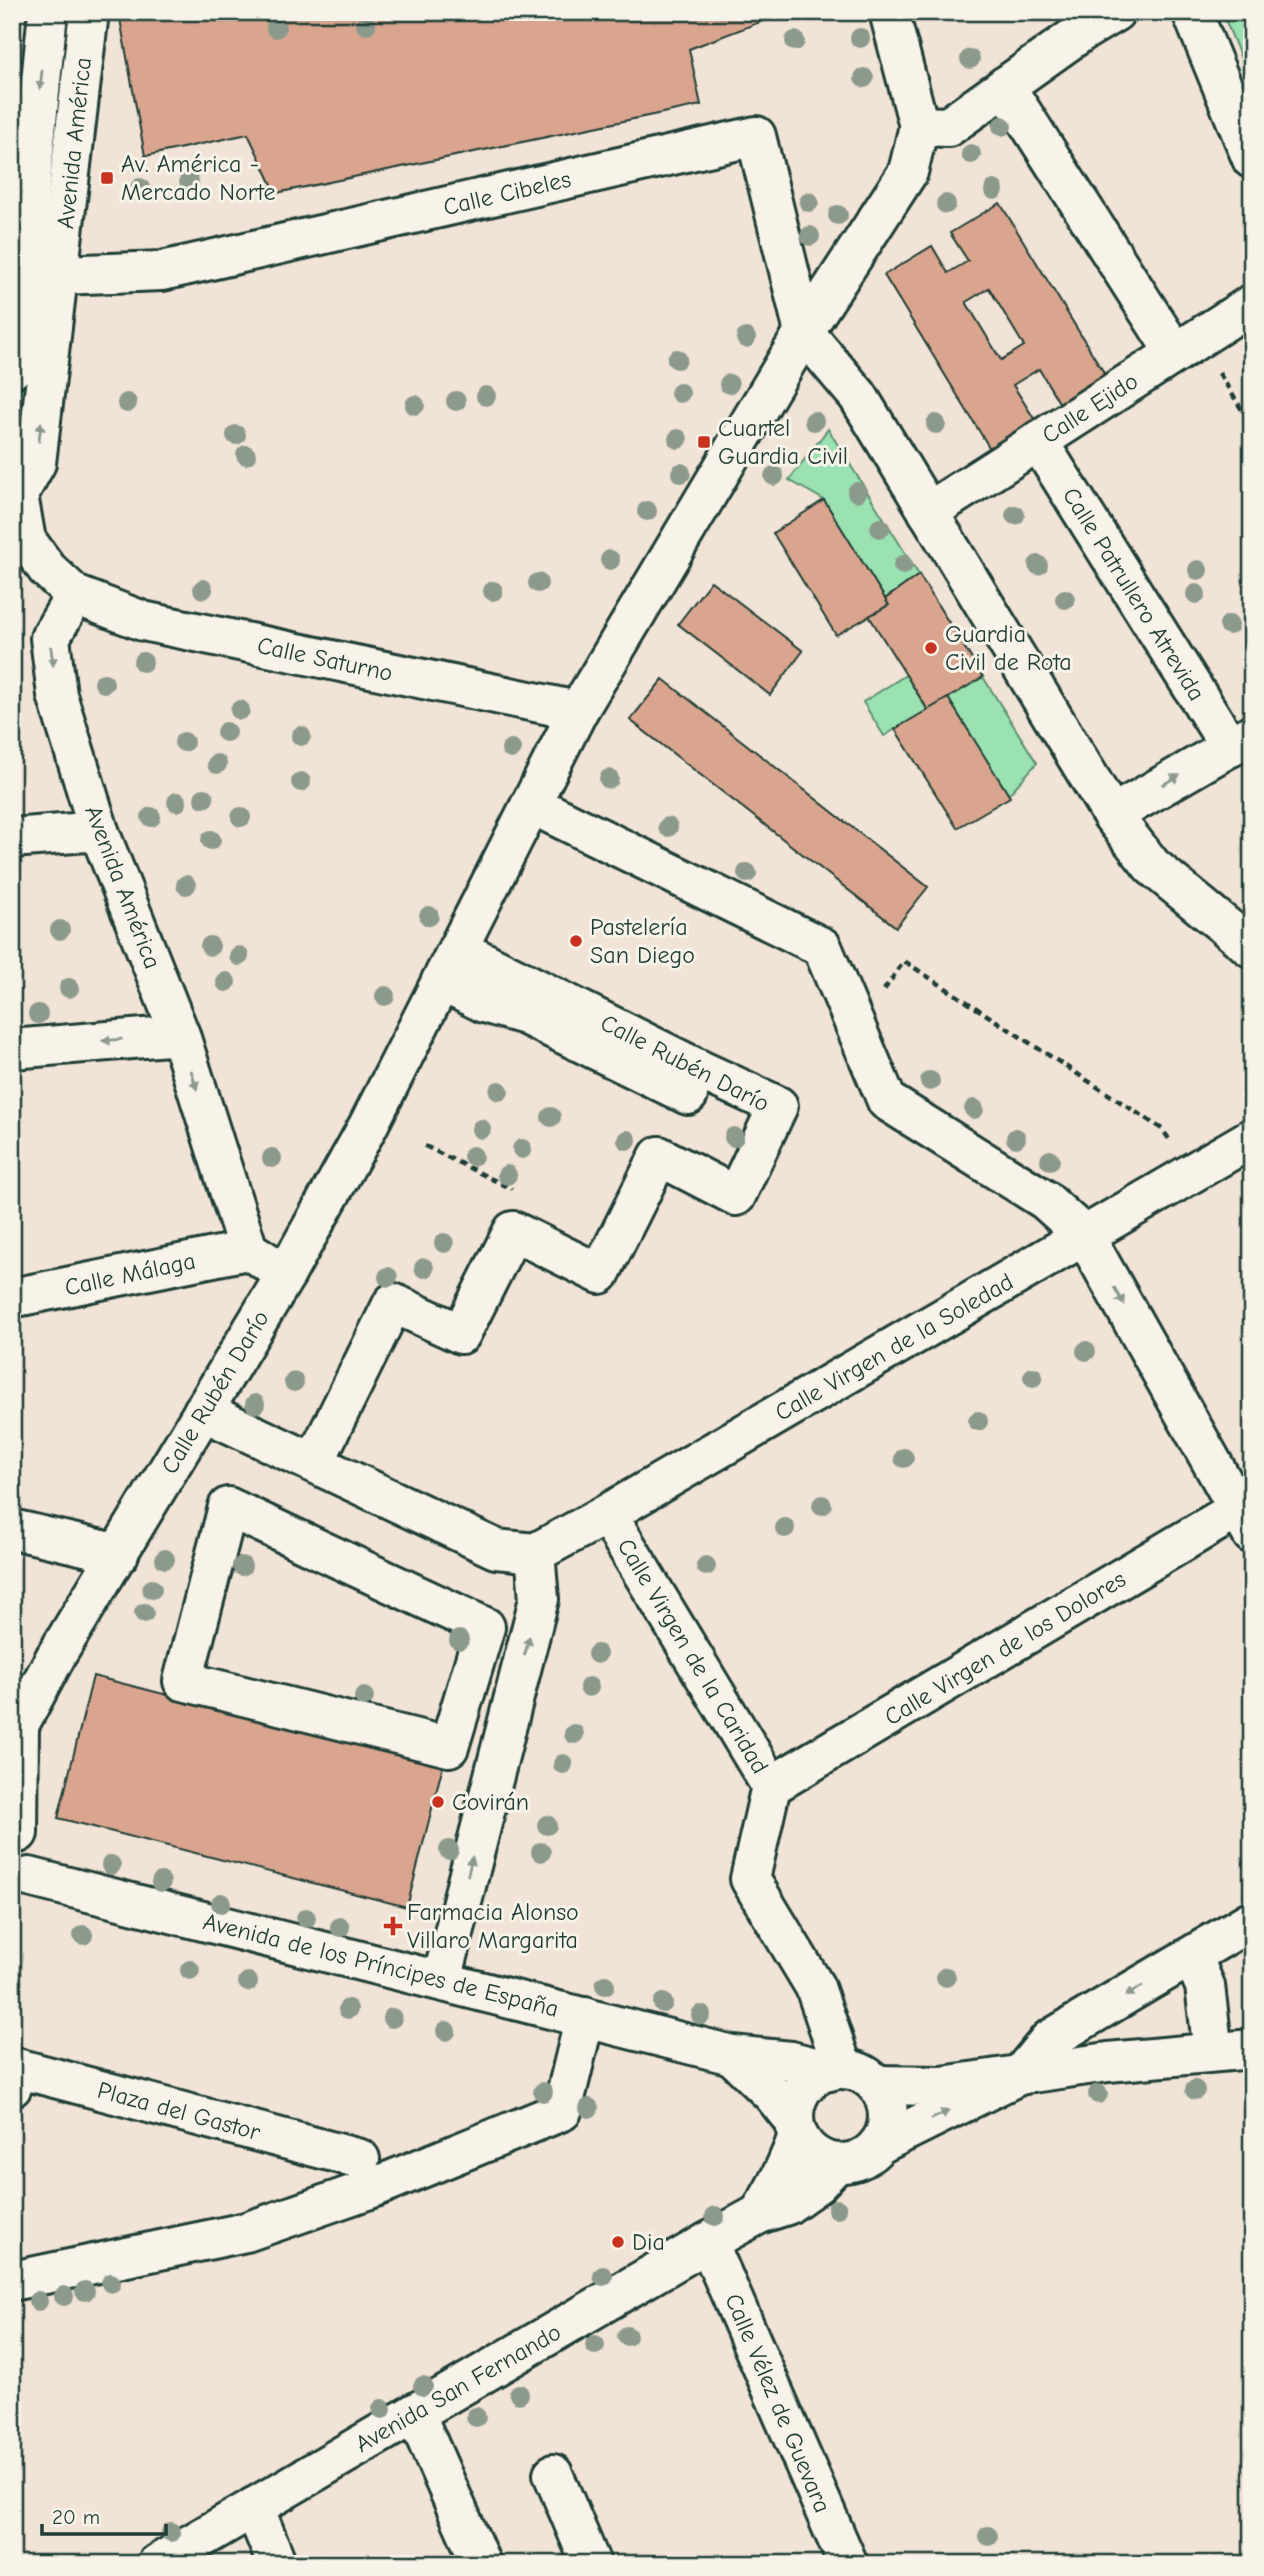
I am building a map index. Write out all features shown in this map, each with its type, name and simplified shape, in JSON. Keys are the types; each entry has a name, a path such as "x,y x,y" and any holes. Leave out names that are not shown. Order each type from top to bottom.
{"street":[{"name":"Avenida América","path":"12,369 48,12"},
{"name":"Avenida América","path":"89,12 36,463 14,490 26,540 47,569 75,595 50,638 58,695 99,831 180,1035 248,1250"},
{"path":"889,12 919,126 948,127 1080,33 1115,12"},
{"path":"1192,12 1252,159"},
{"path":"1005,86 1187,346"},
{"name":"Calle Rubén Darío","path":"15,1831 16,1731 56,1656 286,1275 368,1126 578,712 804,332 908,172 919,126"},
{"name":"Calle Cibeles","path":"60,275 162,271 756,136 804,332"},
{"path":"22,271 60,275"},
{"name":"Calle Ejido","path":"928,512 1252,304"},
{"path":"804,332 858,397 1112,815 1152,866 1252,948"},
{"name":"Calle Patrullero Atrevida","path":"1038,441 1241,740"},
{"name":"Calle Saturno","path":"75,595 143,621 578,712"},
{"path":"1112,815 1241,740"},
{"path":"531,804 822,947 887,1101 1045,1200 1085,1237 1245,1522"},
{"path":"12,838 99,831"},
{"name":"Calle Rubén Darío","path":"450,965 484,1003 525,1015 688,1095"},
{"name":"Calle Rubén Darío","path":"314,1463 393,1303 461,1334 513,1231 600,1274 659,1156 736,1196 778,1106 700,1070 450,965"},
{"path":"12,1049 180,1035"},
{"name":"Calle Virgen de la Soledad","path":"535,1553 607,1514 1252,1138"},
{"path":"248,1250 286,1275"},
{"name":"Calle Málaga","path":"12,1298 248,1250"},
{"path":"203,1411 496,1549 535,1553 539,1599 442,1980"},
{"path":"228,1507 485,1627 449,1747 183,1681 228,1507"},
{"name":"Calle Virgen de la Caridad","path":"607,1514 771,1786 750,1879 815,1987 850,2075"},
{"name":"Calle Virgen de los Dolores","path":"771,1786 1245,1522"},
{"path":"12,1528 119,1554"},
{"path":"15,1831 30,1854 20,1888"},
{"name":"Avenida de los Príncipes de España","path":"20,1888 442,1980 732,2054 791,2061 850,2075"},
{"path":"732,2054 773,2095 807,2149 836,2164 852,2162 866,2156 878,2145 1021,2074 1049,2040 1252,1920"},
{"path":"1192,1956 1205,1986 1213,2052"},
{"path":"12,2281 246,2232 375,2187 562,2111 585,2017"},
{"path":"795,2128 794,2106 807,2083 818,2075 850,2075 942,2086 1108,2062 1252,2049"},
{"name":"Plaza del Gastor","path":"12,2087 17,2068 360,2159"},
{"path":"850,2075 884,2099 888,2115 886,2131 878,2145"},
{"name":"Avenida San Fernando","path":"759,2214 789,2162 795,2128"},
{"name":"Avenida San Fernando","path":"157,2564 708,2242 759,2214 787,2205 817,2184 836,2164"},
{"name":"Calle Vélez de Guevara","path":"708,2242 848,2564"},
{"path":"415,2413 481,2564"},
{"path":"553,2474 591,2564"},
{"path":"254,2507 277,2564"}],"path":[{"path":"1187,346 1252,426"},
{"path":"848,1008 875,1002 904,961 1162,1129 1191,1174"}],"green space":[{"path":"1222,12 1252,12 1252,85"},
{"path":"828,429 919,575 885,599 824,500 789,480"},
{"path":"906,675 927,710 884,736 863,702"},
{"path":"983,677 1037,763 1008,795 948,698"}],"building":[{"path":"201,12 784,13 689,49 701,105 276,193 248,134 145,156 120,19 202,18"},
{"path":"1000,203 1106,376 1060,404 1039,369 1013,385 1038,425 992,452 884,275 932,246 948,273 968,261 950,233","holes":["989,288 1024,346 1001,360 966,302"]},
{"path":"824,500 889,605 836,635 773,533"},
{"path":"919,575 983,677 928,710 869,616 889,605 885,599"},
{"path":"711,581 803,651 770,695 678,624"},
{"path":"663,679 928,887 896,927 630,720"},
{"path":"948,698 1010,797 957,828 895,729"},
{"path":"93,1676 443,1765 407,1907 58,1818"}],"place":[{"name":"Av. América - Mercado Norte","path":"107,178"},
{"name":"Cuartel Guardia Civil","path":"704,442"},
{"name":"Guardia Civil de Rota","path":"931,648"},
{"name":"Pastelería San Diego","path":"576,941"},
{"name":"Covirán","path":"438,1802"},
{"name":"Farmacia Alonso Villaro Margarita","path":"393,1926"},
{"name":"Dia","path":"618,2242"}]}
